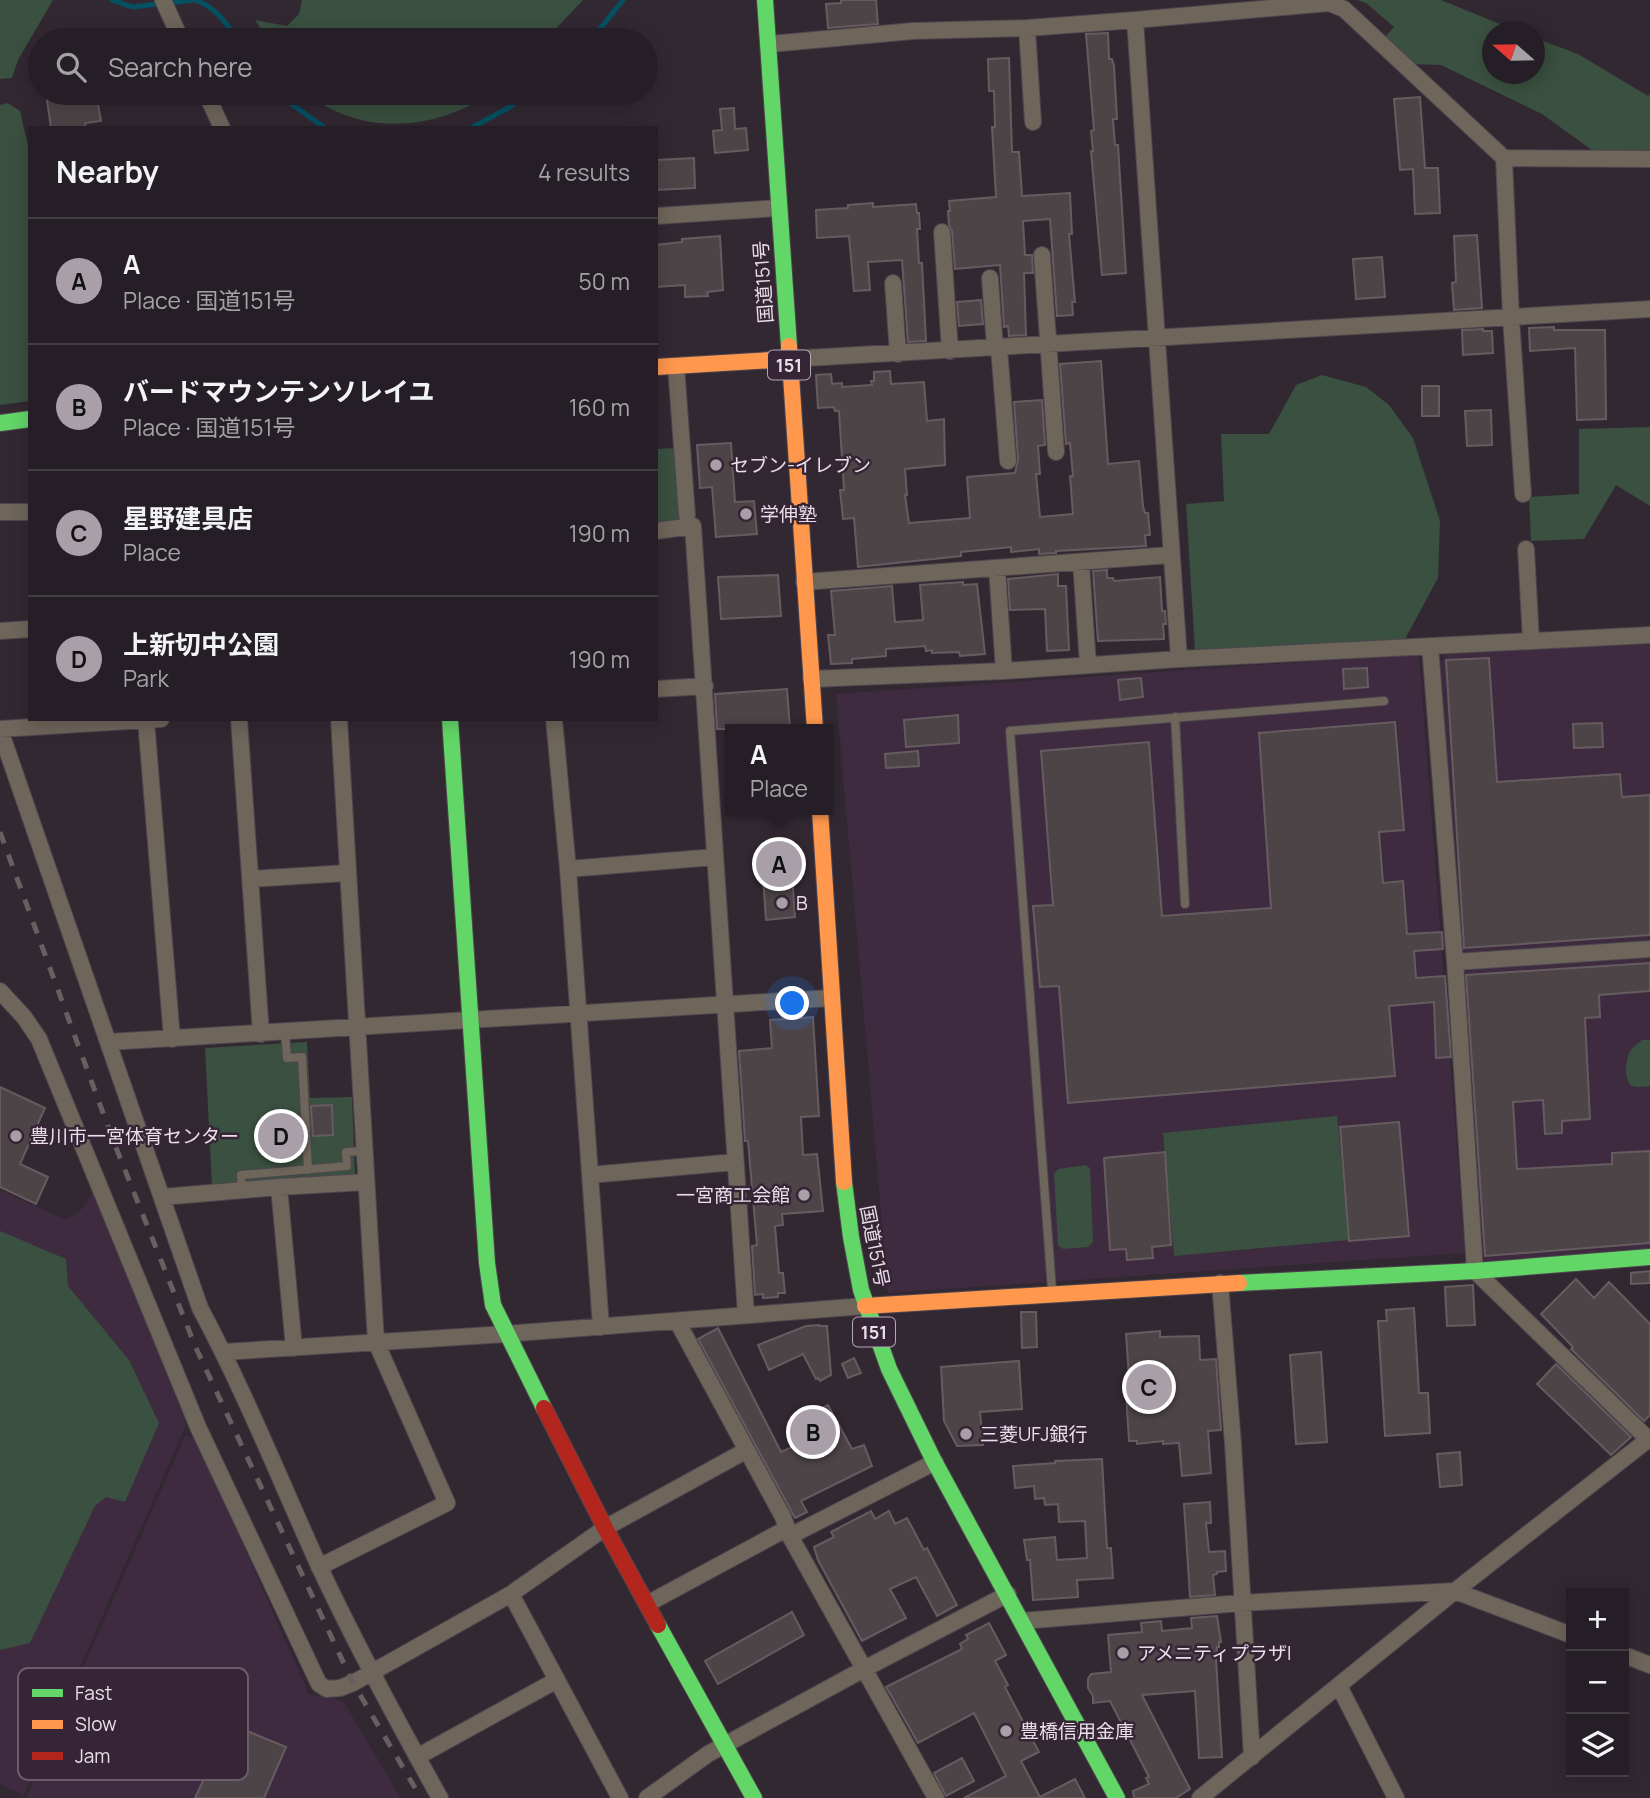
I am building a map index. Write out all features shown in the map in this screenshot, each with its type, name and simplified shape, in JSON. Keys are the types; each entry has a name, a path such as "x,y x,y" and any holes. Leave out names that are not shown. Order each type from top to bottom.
{"main road":[{"name":"国道151号","path":"765,0 815,724"},
{"path":"658,367 789,359"},
{"path":"0,423 28,419"},
{"path":"450,721 487,1263 493,1305 606,1528 754,1798"},
{"name":"国道151号","path":"820,815 848,1225 856,1272 866,1306 881,1351 914,1425 1117,1798"},
{"path":"866,1306 1650,1257"}],"street":[{"path":"163,0 176,28"},
{"path":"769,44 913,31 1027,28 1329,3 1344,9 1504,158 1650,159"},
{"path":"1135,20 1179,659"},
{"path":"1027,28 1033,122"},
{"path":"211,105 221,126"},
{"path":"1504,158 1523,494"},
{"path":"658,216 779,208"},
{"path":"942,232 950,351"},
{"path":"1042,255 1056,452"},
{"path":"990,278 1008,461"},
{"path":"893,283 898,354"},
{"path":"789,359 1650,309"},
{"path":"676,366 687,515"},
{"path":"0,512 28,512"},
{"path":"658,531 693,526 746,1315"},
{"path":"1526,549 1531,641"},
{"path":"804,582 1170,555"},
{"path":"1081,562 1088,665"},
{"path":"997,568 1004,671"},
{"path":"0,631 28,629"},
{"path":"811,678 1004,671 1179,659 1650,635"},
{"path":"1200,1798 1649,1438 1475,1270 1455,962 1430,646"},
{"path":"658,689 705,685"},
{"path":"131,721 0,730 200,1308 223,1352 370,1674 440,1798"},
{"path":"146,721 173,1039"},
{"path":"239,721 261,1034"},
{"path":"319,1566 447,1503 376,1342 339,721"},
{"path":"554,721 568,869 601,1327"},
{"path":"568,869 715,857"},
{"path":"250,879 347,873"},
{"path":"1455,962 1650,949"},
{"path":"0,991 24,1017 39,1039 198,1427 319,1684 327,1689 340,1688 370,1674 511,1594 606,1528 747,1450"},
{"path":"108,1042 831,998"},
{"path":"590,1175 735,1162"},
{"path":"162,1197 279,1186 366,1182"},
{"path":"279,1186 294,1348"},
{"path":"1220,1283 1233,1444 1252,1757"},
{"path":"223,1352 506,1334 866,1306"},
{"path":"677,1321 783,1517 788,1533 936,1798"},
{"path":"647,1604 935,1462"},
{"path":"1022,1621 1241,1602 1455,1591 1566,1633"},
{"path":"511,1594 620,1798"},
{"path":"647,1798 708,1754 1008,1594"},
{"path":"1629,1657 1650,1665"},
{"path":"417,1757 557,1680"},
{"path":"1339,1686 1396,1798"}],"lane":[{"path":"1052,1293 1010,731 1384,701"},
{"path":"1175,718 1185,904"},
{"path":"285,1032 287,1058 302,1057 309,1170"},
{"path":"242,1191 241,1175 347,1166 346,1152 364,1151"}],"shaded area":[{"path":"1650,639 1650,941 1467,955 1461,949 1441,661 1447,654"},
{"path":"1419,654 1465,1253 888,1293 836,694"},
{"path":"1650,956 1650,1255 1488,1265 1481,1257 1462,976 1467,968"},
{"path":"98,1186 186,1425 80,1668 18,1668 18,1780 31,1780 24,1795 0,1784 0,1190 66,1220 80,1211"},
{"path":"185,1436 196,1438 309,1694 343,1701 401,1798 26,1798 34,1780 248,1780 248,1668 83,1668"}],"green space":[{"path":"0,0 53,0 37,28 28,28 28,43 12,78 0,79"},
{"path":"302,0 583,0 556,28 260,28 255,20 287,26 299,14"},
{"path":"1357,0 1441,0 1492,21 1482,21 1482,84 1545,84 1545,42 1578,54 1648,96 1650,94 1650,151 1596,153 1542,114 1441,65 1409,64 1383,39 1394,27 1366,3"},
{"path":"8,103 20,111 28,146 28,401 0,405 0,105"},
{"path":"471,105 428,120 385,124 344,115 325,106"},
{"path":"1322,375 1366,387 1389,405 1413,438 1440,521 1438,578 1405,639 1195,651 1186,504 1224,501 1221,434 1269,434 1296,385"},
{"path":"1650,427 1650,506 1616,485 1584,539 1531,541 1529,497 1579,494 1579,429"},
{"path":"677,448 680,523 658,526 658,449"},
{"path":"1642,1040 1650,1040 1650,1086 1634,1087 1628,1080 1627,1060 1631,1050"},
{"path":"307,1042 310,1098 352,1097 355,1174 212,1186 205,1048"},
{"path":"1337,1116 1349,1240 1174,1256 1163,1133"},
{"path":"1085,1165 1090,1168 1093,1242 1088,1247 1063,1249 1058,1245 1054,1174 1058,1169"},
{"path":"0,1231 66,1259 68,1286 129,1360 159,1423 125,1502 106,1497 95,1506 30,1643 0,1650"}],"building":[{"path":"841,0 876,0 878,24 828,28 826,4 841,3"},
{"path":"1108,33 1109,59 1112,59 1114,66 1117,119 1113,119 1115,145 1118,145 1126,273 1102,275 1091,151 1091,131 1094,130 1086,34"},
{"path":"1009,58 1012,152 1019,152 1022,196 1070,193 1072,234 1069,234 1075,302 1072,302 1073,315 1057,316 1050,219 1023,221 1025,255 1032,255 1033,273 1024,273 1026,335 1009,336 1008,326 1004,327 1000,265 955,269 948,211 949,201 996,197 992,127 995,127 994,91 989,91 988,59"},
{"path":"1420,97 1425,168 1438,168 1440,213 1415,214 1413,169 1400,170 1394,99"},
{"path":"48,105 98,105 101,121 85,123 86,126 51,126"},
{"path":"734,108 735,129 746,128 748,150 715,153 713,131 722,130 720,109"},
{"path":"694,158 695,188 658,190 658,160"},
{"path":"873,203 873,207 916,204 919,213 920,229 917,229 919,263 922,263 926,341 908,342 902,260 868,262 870,290 854,291 849,236 817,238 816,210"},
{"path":"1477,235 1482,308 1454,310 1454,236"},
{"path":"720,236 723,290 707,292 708,296 685,297 685,285 658,287 658,245 682,242 682,239"},
{"path":"1382,257 1385,297 1356,299 1353,259"},
{"path":"981,300 983,324 959,326 957,302"},
{"path":"1554,327 1554,330 1605,330 1606,419 1577,420 1575,348 1530,351 1529,328"},
{"path":"1462,330 1492,331 1493,353 1463,355"},
{"path":"1101,361 1108,464 1139,461 1143,506 1145,513 1148,513 1150,535 1145,535 1146,546 1039,554 1039,549 1011,552 1011,547 961,552 961,556 858,567 854,518 843,519 839,411 835,411 834,407 818,408 816,375 831,374 832,384 842,383 842,387 872,385 874,372 890,371 891,384 924,382 927,421 944,419 945,465 905,469 909,523 970,518 967,477 1015,473 1018,460 1014,402 1042,400 1045,445 1038,446 1040,474 1036,474 1040,517 1073,514 1070,476 1073,476 1070,443 1066,444 1060,364"},
{"path":"1422,386 1439,386 1439,416 1422,416"},
{"path":"1491,410 1492,445 1467,446 1465,411"},
{"path":"731,443 735,502 754,501 757,534 716,537 712,487 700,488 697,445"},
{"path":"1107,570 1107,578 1113,578 1114,581 1160,577 1162,611 1165,611 1166,624 1163,624 1164,639 1098,641 1093,571"},
{"path":"1058,574 1058,586 1066,586 1069,650 1047,651 1045,609 1010,610 1008,579"},
{"path":"778,575 781,616 721,619 718,577"},
{"path":"963,582 963,585 977,584 985,654 960,656 959,652 932,653 932,650 926,651 925,646 886,649 886,656 831,664 828,635 835,635 831,591 892,586 895,622 923,620 920,585"},
{"path":"1489,658 1497,782 1620,774 1622,797 1650,795 1650,935 1464,948 1446,660"},
{"path":"1367,668 1368,687 1344,689 1343,669"},
{"path":"1141,678 1143,697 1120,700 1118,680"},
{"path":"787,689 790,724 725,724 725,729 717,729 715,694"},
{"path":"958,715 959,743 906,747 904,720"},
{"path":"1395,722 1404,830 1379,832 1383,883 1403,881 1407,934 1442,932 1443,949 1414,951 1416,978 1445,976 1451,1057 1436,1058 1434,1002 1389,1006 1395,1076 1068,1103 1059,986 1040,987 1033,906 1053,905 1041,751 1149,742 1162,916 1271,908 1259,733"},
{"path":"1602,723 1603,747 1574,748 1573,724"},
{"path":"918,751 919,766 886,768 885,754"},
{"path":"790,846 795,917 766,920 761,849"},
{"path":"1650,963 1650,991 1599,995 1600,1017 1585,1018 1590,1119 1562,1121 1562,1133 1545,1134 1543,1100 1513,1102 1517,1169 1612,1164 1612,1153 1650,1151 1650,1243 1485,1256 1466,975"},
{"path":"813,1017 819,1116 801,1117 803,1155 817,1154 823,1211 782,1214 783,1225 775,1226 779,1273 783,1273 785,1293 778,1293 778,1297 763,1298 763,1294 755,1295 752,1246 757,1245 748,1141 745,1141 739,1051 772,1048 770,1020"},
{"name":"豊川市一宮体育センター","path":"0,1087 45,1108 20,1164 48,1177 36,1204 0,1187"},
{"path":"332,1105 333,1135 313,1136 311,1106"},
{"path":"1399,1122 1409,1236 1349,1241 1340,1127"},
{"path":"1165,1152 1171,1245 1152,1247 1153,1258 1127,1260 1126,1249 1110,1250 1104,1158"},
{"path":"1650,1271 1650,1283 1631,1284 1631,1273"},
{"path":"1576,1279 1594,1298 1609,1282 1650,1324 1650,1415 1644,1421 1571,1349 1573,1347 1541,1314"},
{"path":"1473,1285 1475,1325 1447,1326 1445,1287"},
{"path":"1414,1308 1419,1393 1428,1393 1430,1433 1385,1436 1378,1321 1387,1321 1386,1310"},
{"path":"1021,1312 1036,1312 1037,1347 1022,1348"},
{"path":"806,1326 827,1326 831,1375 820,1381 816,1379 803,1354 769,1370 758,1345"},
{"path":"718,1328 781,1452 803,1442 795,1423 828,1405 852,1449 864,1445 872,1466 801,1501 807,1512 795,1518 698,1339"},
{"path":"1160,1331 1160,1337 1199,1336 1200,1360 1216,1359 1221,1430 1208,1431 1211,1473 1182,1476 1179,1443 1163,1444 1163,1441 1137,1444 1137,1441 1129,1441 1125,1377 1129,1377 1126,1334"},
{"path":"1321,1352 1327,1442 1296,1444 1290,1355"},
{"path":"854,1358 861,1373 848,1378 842,1364"},
{"path":"1019,1361 1022,1409 980,1412 983,1445 957,1446 944,1421 941,1367"},
{"path":"1556,1364 1631,1437 1611,1455 1537,1384"},
{"path":"1460,1452 1462,1485 1440,1487 1437,1454"},
{"path":"1102,1459 1107,1548 1111,1548 1113,1578 1077,1580 1078,1597 1033,1600 1030,1560 1027,1560 1024,1540 1055,1537 1057,1560 1087,1558 1085,1521 1059,1522 1058,1504 1045,1505 1044,1498 1035,1499 1034,1486 1015,1488 1013,1466"},
{"path":"1210,1502 1211,1523 1206,1523 1209,1552 1225,1551 1226,1571 1213,1575 1215,1595 1190,1597 1184,1504"},
{"path":"871,1511 875,1519 889,1511 895,1524 907,1518 924,1550 927,1548 957,1605 937,1616 916,1577 890,1589 906,1618 862,1641 818,1560 814,1547 834,1537 831,1532"},
{"path":"792,1612 804,1635 718,1684 705,1661"},
{"path":"1217,1616 1221,1642 1217,1647 1216,1659 1222,1757 1199,1758 1195,1691 1142,1695 1190,1789 1176,1798 1134,1798 1133,1791 1149,1784 1146,1778 1149,1777 1110,1701 1093,1703 1093,1696 1088,1688 1091,1674 1111,1672 1108,1635 1142,1632 1141,1623 1161,1621 1162,1631 1192,1628 1191,1618"},
{"path":"989,1623 1006,1655 995,1661 1008,1685 1005,1687 1039,1752 1021,1761 1040,1797 1075,1779 1085,1798 964,1798 1006,1776 974,1713 918,1743 886,1687 962,1649 960,1644 968,1639 966,1635"},
{"path":"248,1731 286,1747 264,1798 195,1798 204,1780 248,1780"},
{"path":"962,1758 974,1781 946,1796 934,1773"}],"waterway":[{"path":"112,0 132,7 194,0"},
{"path":"195,0 215,11 229,28"},
{"path":"601,28 623,0"},
{"path":"293,105 322,126"},
{"path":"475,126 513,105"}],"railway":[{"path":"0,832 113,1140 196,1348 353,1683 421,1798"}],"traffic: fast":[{"path":"765,0 789,346"},
{"path":"0,423 28,419"},
{"path":"450,721 487,1263 493,1305 544,1408"},
{"path":"844,1182 861,1290 889,1369 933,1459 1117,1798"},
{"path":"1239,1283 1475,1271 1650,1257"},
{"path":"658,1625 754,1798"}],"traffic: slow":[{"path":"789,346 815,724"},
{"path":"658,367 789,359"},
{"path":"820,815 844,1182"},
{"path":"865,1306 1239,1283"}],"traffic: jam":[{"path":"544,1408 658,1625"}],"place":[{"name":"セブン-イレブン","path":"716,465"},
{"name":"学伸塾","path":"746,514"},
{"name":"A","path":"779,864"},
{"name":"B","path":"782,903"},
{"name":"豊川市一宮体育センター","path":"16,1136"},
{"name":"上新切中公園","path":"281,1136"},
{"name":"一宮商工会館","path":"804,1195"},
{"name":"星野建具店","path":"1149,1387"},
{"name":"バードマウンテンソレイユ","path":"813,1432"},
{"name":"三菱UFJ銀行","path":"966,1434"},
{"name":"アメニティプラザI","path":"1123,1653"},
{"name":"豊橋信用金庫","path":"1006,1731"}]}
